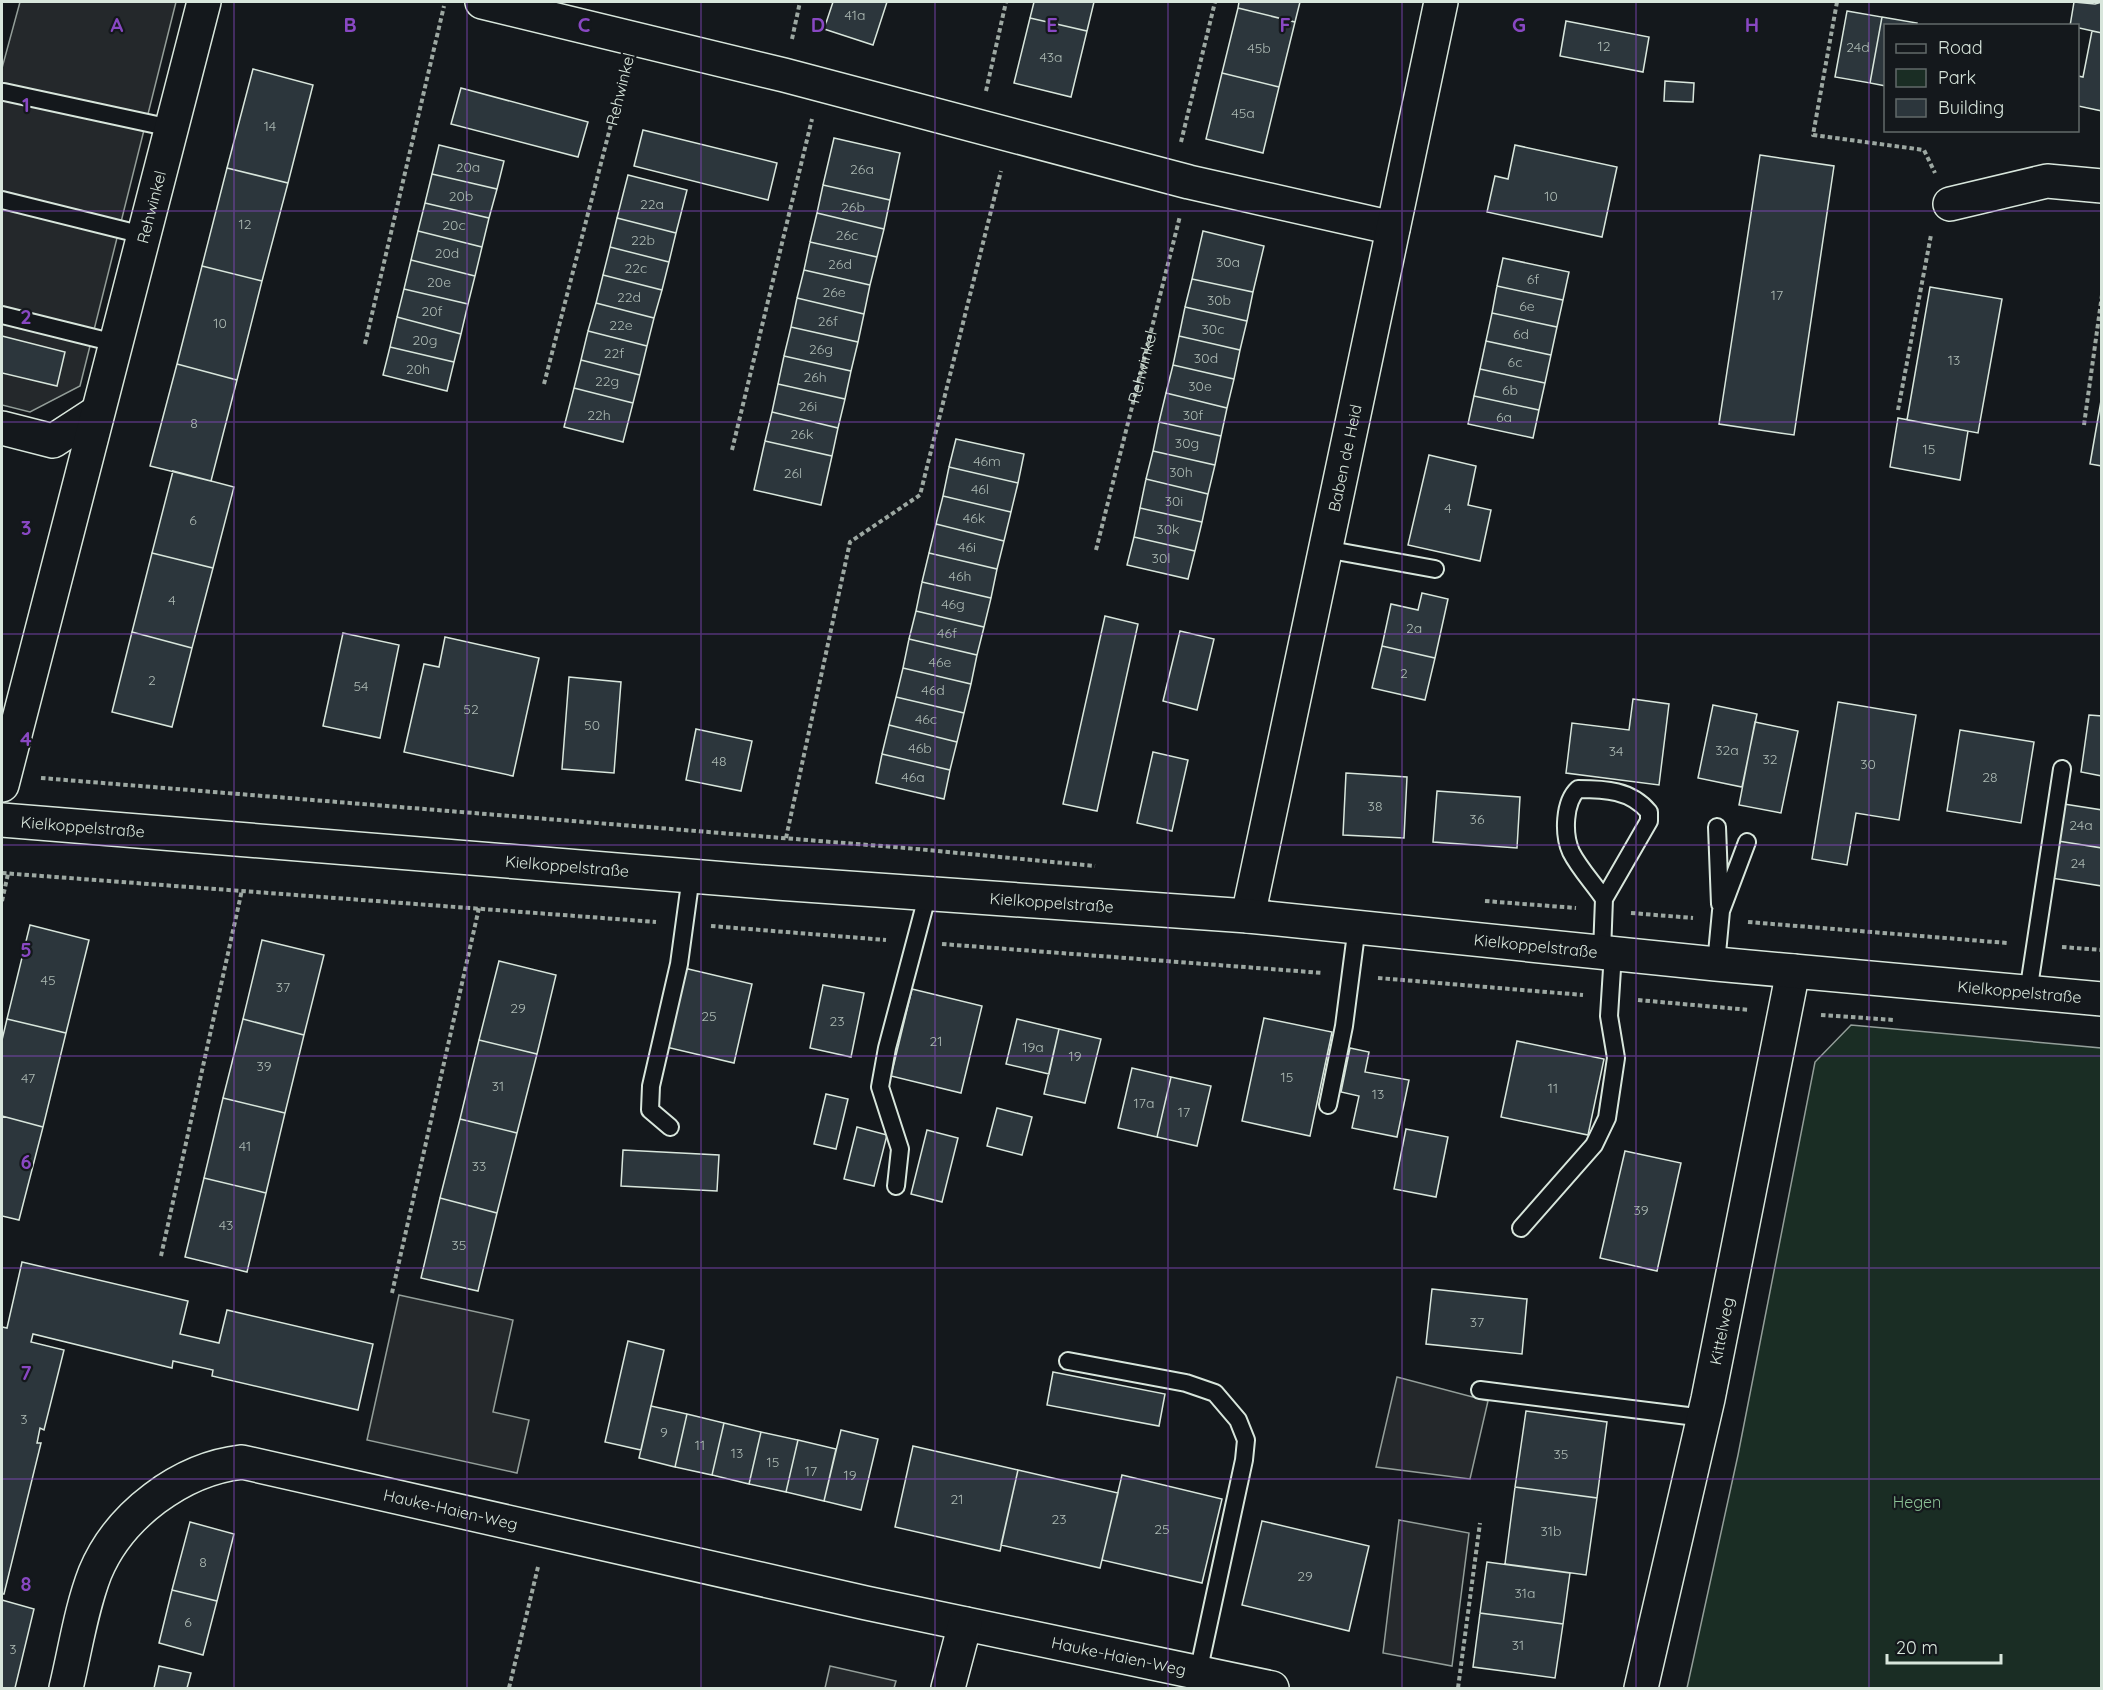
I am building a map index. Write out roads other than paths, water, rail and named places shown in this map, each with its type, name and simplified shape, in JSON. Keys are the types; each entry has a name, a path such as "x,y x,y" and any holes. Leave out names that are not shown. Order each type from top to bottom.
{"street":[{"name":"Rehwinkel","path":"2,785 114,343 204,2"},
{"name":"Rehwinkel","path":"482,2 820,85 1180,180 1393,228"},
{"name":"Baben de Heid","path":"1248,916 1441,2"},
{"path":"1950,204 2047,181 2102,186"},
{"path":"2,428 53,441 96,413"},
{"name":"Kielkoppelstraße","path":"2,820 691,876 1248,916 1716,964 2102,999"},
{"name":"Kittelweg","path":"1641,1689 1704,1418 1794,971"},
{"name":"Hauke-Haien-Weg","path":"66,1689 86,1604 104,1556 127,1523 164,1492 208,1468 242,1462 261,1464 965,1624 1272,1689"},
{"path":"948,1689 965,1624"}],"lane":[{"path":"4,92 171,128"},
{"path":"2,200 143,235"},
{"path":"2,315 114,343"},
{"path":"1325,549 1435,570"},
{"path":"2028,993 2062,769"},
{"path":"1521,1228 1594,1145 1606,1118 1616,1058 1610,1032 1604,899 1571,852 1567,835 1570,797 1578,789 1609,789 1639,799 1649,812 1649,821 1604,899"},
{"path":"1716,964 1721,911 1717,826"},
{"path":"1721,911 1747,842"},
{"path":"670,1127 650,1110 651,1086 679,964 691,876"},
{"path":"896,1186 900,1149 880,1087 887,1048 928,893"},
{"path":"1328,1104 1358,926"},
{"path":"1068,1361 1186,1383 1205,1389 1215,1393 1238,1420 1246,1440 1244,1460 1198,1673"},
{"path":"1480,1390 1704,1418"}],"park label":[{"name":"Hegen","path":"1917,1502"}]}
